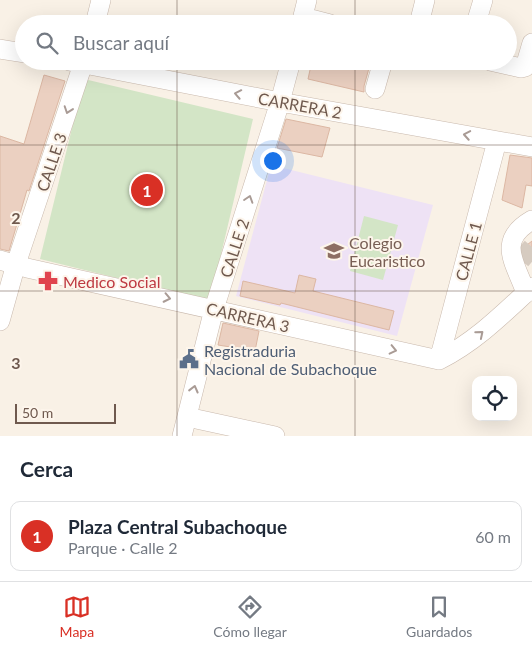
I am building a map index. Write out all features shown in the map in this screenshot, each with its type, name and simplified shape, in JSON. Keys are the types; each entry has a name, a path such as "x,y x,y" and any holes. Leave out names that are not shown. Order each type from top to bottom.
{"street":[{"path":"97,15 101,0"},
{"path":"421,15 425,0"},
{"path":"478,15 483,0"},
{"path":"517,67 525,67 532,43"},
{"path":"0,49 15,52"},
{"name":"CALLE 3","path":"0,321 8,262 76,70"},
{"name":"CARRERA 2","path":"119,70 280,102 532,147"},
{"name":"CALLE 2","path":"182,436 214,309 289,70"},
{"path":"375,89 380,70"},
{"name":"CALLE 1","path":"439,360 497,141"},
{"path":"439,360 457,351 472,340 529,290 519,264 511,253 510,245 516,232 532,220"},
{"name":"CARRERA 3","path":"8,262 27,268 439,360"},
{"path":"187,417 275,436"}],"shaded area":[{"name":"Colegio Eucaristico","path":"271,165 433,205 397,336 236,296"}],"green space":[{"path":"84,79 253,119 210,301 40,259"},
{"path":"364,216 398,225 383,280 350,271"}],"building":[{"path":"310,70 368,70 364,92 308,79"},
{"path":"44,75 65,81 29,191 27,190 9,251 0,249 0,136 24,144"},
{"path":"286,119 330,128 322,157 277,148"},
{"path":"510,155 532,158 532,186 526,185 522,208 502,200"},
{"path":"147,177 153,180 156,186 153,192 147,195 141,192 138,186 141,180"},
{"path":"532,241 532,259 526,264 523,248"},
{"path":"299,275 316,279 313,291 394,311 389,330 281,303 280,305 240,296 243,281 295,293"},
{"path":"223,323 259,331 255,351 218,345"}],"tunnel":[{"path":"521,260 532,247"}],"place":[{"name":"Plaza Central Subachoque","path":"147,190"},
{"name":"Colegio Eucaristico","path":"334,251"},
{"name":"Medico Social","path":"48,281"},
{"name":"Registraduria Nacional de Subachoque","path":"189,359"}]}
